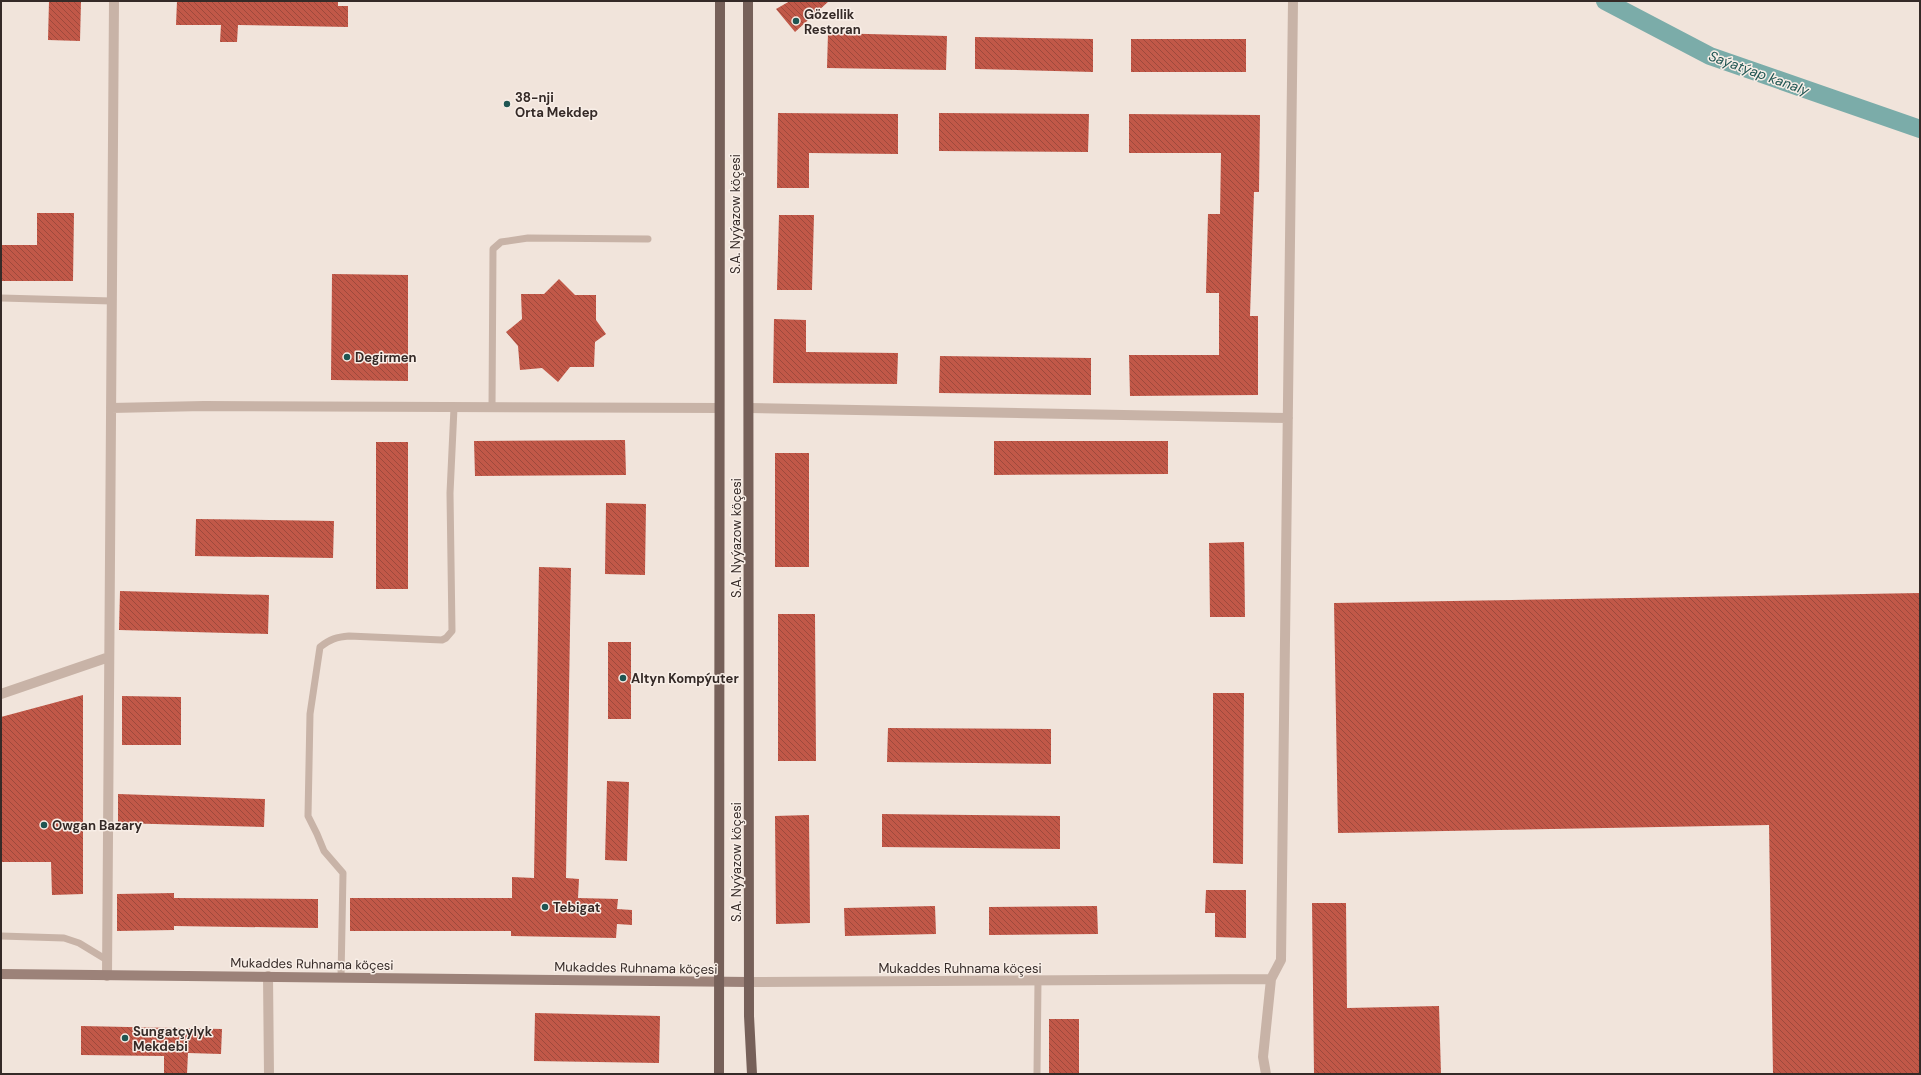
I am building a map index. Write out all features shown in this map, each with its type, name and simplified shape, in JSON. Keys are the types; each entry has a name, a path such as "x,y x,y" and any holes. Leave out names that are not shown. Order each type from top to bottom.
{"main road":[{"name":"S.A. Nyýazow köçesi","path":"719,1074 720,1"},
{"name":"S.A. Nyýazow köçesi","path":"748,1 749,982 752,1074"}],"street":[{"path":"107,976 114,1"},
{"path":"1266,1074 1263,1057 1271,979 1281,960 1293,1"},
{"path":"111,408 204,406 719,408"},
{"path":"748,408 1288,418"},
{"path":"1,694 109,657"},
{"name":"Mukaddes Ruhnama köçesi","path":"1,974 719,982 1271,979"},
{"path":"268,976 269,1074"}],"lane":[{"path":"492,408 493,248 501,242 528,238 648,239"},
{"path":"1,298 112,301"},
{"path":"341,977 343,873 324,851 308,816 310,714 320,647 328,640 337,637 349,636 442,640 452,631 450,494 454,408"},
{"path":"1,936 64,938 79,943 107,960"},
{"path":"1037,1074 1038,980"}],"building":[{"path":"49,1 81,1 80,41 48,40"},
{"path":"177,1 338,1 338,6 348,6 348,27 238,25 237,42 220,42 221,25 176,25"},
{"name":"Gözellik Restoran","path":"790,1 829,1 795,32 776,9"},
{"path":"828,33 947,36 946,70 827,68"},
{"path":"975,37 1093,39 1093,72 975,69"},
{"path":"1131,39 1246,39 1246,72 1131,72"},
{"path":"778,113 898,114 898,154 809,153 809,188 777,188"},
{"path":"939,113 1089,114 1088,152 939,151"},
{"path":"1129,114 1260,115 1259,192 1254,192 1250,316 1258,316 1258,395 1130,396 1129,355 1219,355 1219,293 1206,293 1208,214 1220,214 1221,153 1129,153"},
{"path":"37,213 74,213 73,281 1,281 1,245 37,245"},
{"path":"779,215 814,215 812,290 777,290"},
{"path":"332,274 408,275 408,381 331,380"},
{"path":"559,279 575,295 596,295 596,320 606,334 595,342 594,367 570,367 558,382 542,368 520,370 518,346 506,332 522,319 521,294 544,294"},
{"path":"774,319 806,320 806,352 898,353 897,384 773,383"},
{"path":"940,356 1091,358 1091,395 939,393"},
{"path":"625,440 626,475 475,476 474,441"},
{"path":"994,441 1168,441 1168,474 994,475"},
{"path":"376,442 408,442 408,589 376,589"},
{"path":"775,453 809,453 809,567 775,567"},
{"path":"606,503 646,504 645,575 605,574"},
{"path":"196,519 334,521 333,558 195,556"},
{"path":"1244,542 1245,617 1210,617 1209,543"},
{"path":"539,567 571,568 566,878 579,879 578,898 618,899 617,909 632,910 632,925 617,924 616,938 511,936 511,931 350,931 350,898 512,898 512,877 534,878"},
{"path":"120,591 269,595 268,634 119,630"},
{"path":"1920,593 1920,1074 1773,1074 1769,825 1338,833 1334,603"},
{"path":"778,614 815,614 816,761 778,761"},
{"path":"608,642 631,642 631,719 608,719"},
{"path":"1213,693 1244,693 1243,864 1213,863"},
{"name":"Owgan Bazary","path":"83,695 83,894 52,895 51,862 1,862 1,717"},
{"path":"122,696 181,697 181,745 122,745"},
{"path":"888,728 1051,729 1051,764 887,762"},
{"path":"607,781 629,782 627,861 605,860"},
{"path":"118,794 265,799 264,827 118,823"},
{"path":"882,814 1060,816 1060,849 882,847"},
{"path":"809,815 810,923 776,924 775,816"},
{"path":"1206,890 1246,890 1246,938 1215,937 1215,913 1205,913"},
{"path":"174,893 174,898 318,899 318,928 174,926 174,930 117,931 117,894"},
{"path":"1312,903 1346,903 1347,1008 1439,1006 1441,1074 1314,1074"},
{"path":"935,906 936,934 845,936 844,908"},
{"path":"1097,906 1098,934 989,935 989,907"},
{"path":"535,1013 660,1016 659,1063 534,1061"},
{"path":"1049,1019 1079,1019 1079,1074 1049,1074"},
{"path":"81,1026 222,1029 221,1054 188,1053 187,1074 164,1074 164,1056 81,1055"}],"waterway":[{"name":"Saýatýap kanaly","path":"1605,1 1710,56 1920,129"}],"place":[{"name":"Gözellik Restoran","path":"796,21"},
{"name":"38-nji Orta Mekdep","path":"507,104"},
{"name":"Degirmen","path":"347,357"},
{"name":"Altyn Kompýuter","path":"623,678"},
{"name":"Owgan Bazary","path":"44,825"},
{"name":"Tebigat","path":"545,907"},
{"name":"Sungatçylyk Mekdebi","path":"125,1038"}]}
